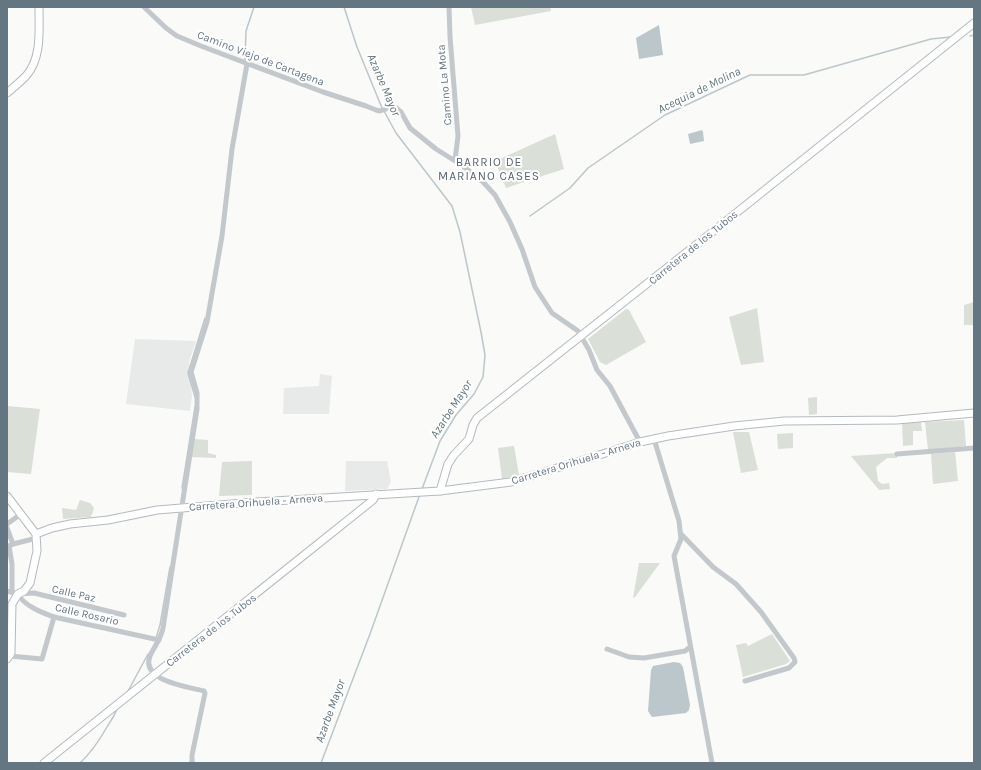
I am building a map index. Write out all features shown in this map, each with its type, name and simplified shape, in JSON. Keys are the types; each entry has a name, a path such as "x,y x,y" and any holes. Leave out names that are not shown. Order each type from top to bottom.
{"main road":[{"path":"7,93 26,76 35,61 38,44 39,7"},
{"name":"Carretera de los Tubos","path":"440,491 448,464 469,439 477,418 974,22"},
{"name":"Carretera Orihuela - Arneva","path":"36,536 52,528 70,524 108,520 180,507 440,491 511,482 593,458 640,442 734,426 784,420 897,420 974,413"},
{"name":"Carretera de los Tubos","path":"44,763 373,500 376,494"},
{"path":"7,496 36,536 37,551 30,584 24,591 12,592 9,658"}],"street":[{"name":"Camino Viejo de Cartagena","path":"144,7 150,10 166,28 177,36 201,46 247,64 380,111 392,107 399,109 410,128 436,149 455,160"},
{"name":"Camino La Mota","path":"449,7 458,136 455,160"},
{"path":"192,763 192,755 205,693 204,691 162,680 149,666 149,661 163,628 180,507 197,409 197,393 191,372 207,322 222,236 232,149 247,64"},
{"path":"455,160 483,182 495,195 516,234 532,281 538,292 552,313 573,327 581,336 589,350 597,370 610,386 640,442"},
{"path":"654,439 679,521 681,534 680,544 674,556 712,763"},
{"path":"897,454 974,448"},
{"path":"7,524 21,514"},
{"path":"7,528 13,574 12,592"},
{"path":"681,534 713,567 736,584 761,612 794,658 794,662 789,668 745,681"},
{"path":"9,545 36,536"},
{"name":"Calle Rosario","path":"12,592 20,599 40,611 54,617 159,640"},
{"name":"Calle Paz","path":"12,592 34,594 124,615"},
{"path":"9,658 42,659 54,617"},
{"path":"607,649 628,657 644,658 684,651 690,646"}],"shaded area":[{"path":"471,7 550,7 551,11 475,25"},
{"path":"659,25 663,55 639,59 636,38"},
{"path":"702,130 704,141 690,144 688,134"},
{"path":"555,134 564,169 506,188 495,161"},
{"path":"974,302 974,325 964,325 964,305"},
{"path":"757,308 764,362 741,365 729,317"},
{"path":"626,309 629,310 646,342 606,365 600,362 588,339"},
{"path":"135,339 196,341 189,362 192,396 190,411 126,404"},
{"path":"320,374 332,376 329,414 283,414 284,388 319,386"},
{"path":"817,397 817,414 809,415 808,398"},
{"path":"7,406 40,409 31,474 7,472"},
{"path":"964,420 966,446 928,450 925,422"},
{"path":"921,422 922,431 913,431 913,445 903,446 902,423"},
{"path":"733,432 749,432 758,470 741,473"},
{"path":"793,433 793,448 778,449 777,434"},
{"path":"194,439 208,440 208,453 216,455 216,458 191,457"},
{"path":"514,446 519,475 502,479 498,448"},
{"path":"955,452 958,481 933,484 931,454"},
{"path":"897,453 897,458 887,458 876,467 878,481 882,484 889,483 890,489 879,490 851,456"},
{"path":"252,461 252,495 219,496 222,462"},
{"path":"346,461 387,461 391,482 387,489 345,491"},
{"path":"80,500 90,503 94,508 91,517 63,519 62,508 76,510"},
{"path":"639,563 660,563 633,598"},
{"path":"772,634 790,661 786,664 743,677 736,645 746,643 748,646"},
{"path":"674,662 680,663 683,667 690,705 689,710 686,713 652,717 648,711 651,670 653,666"}],"waterway":[{"path":"245,61 246,31 254,7"},
{"name":"Azarbe Mayor","path":"344,7 357,47 382,108"},
{"name":"Acequia de Molina","path":"970,36 974,35"},
{"name":"Acequia de Molina","path":"530,216 570,188 588,168 665,115 750,75 804,75 931,39 951,37"},
{"name":"Azarbe Mayor","path":"384,111 396,133 452,206 460,232 485,355 483,377 474,394 456,415 440,441 422,489"},
{"path":"195,397 188,373 205,318"},
{"path":"182,488 195,407"},
{"name":"Azarbe Mayor","path":"321,763 370,634 420,494"},
{"path":"156,638 160,625 170,567"},
{"path":"127,693 148,654"},
{"path":"80,763 98,742 114,716 117,708"}],"district":[{"name":"BARRIO DE MARIANO CASES","path":"489,169"}]}
